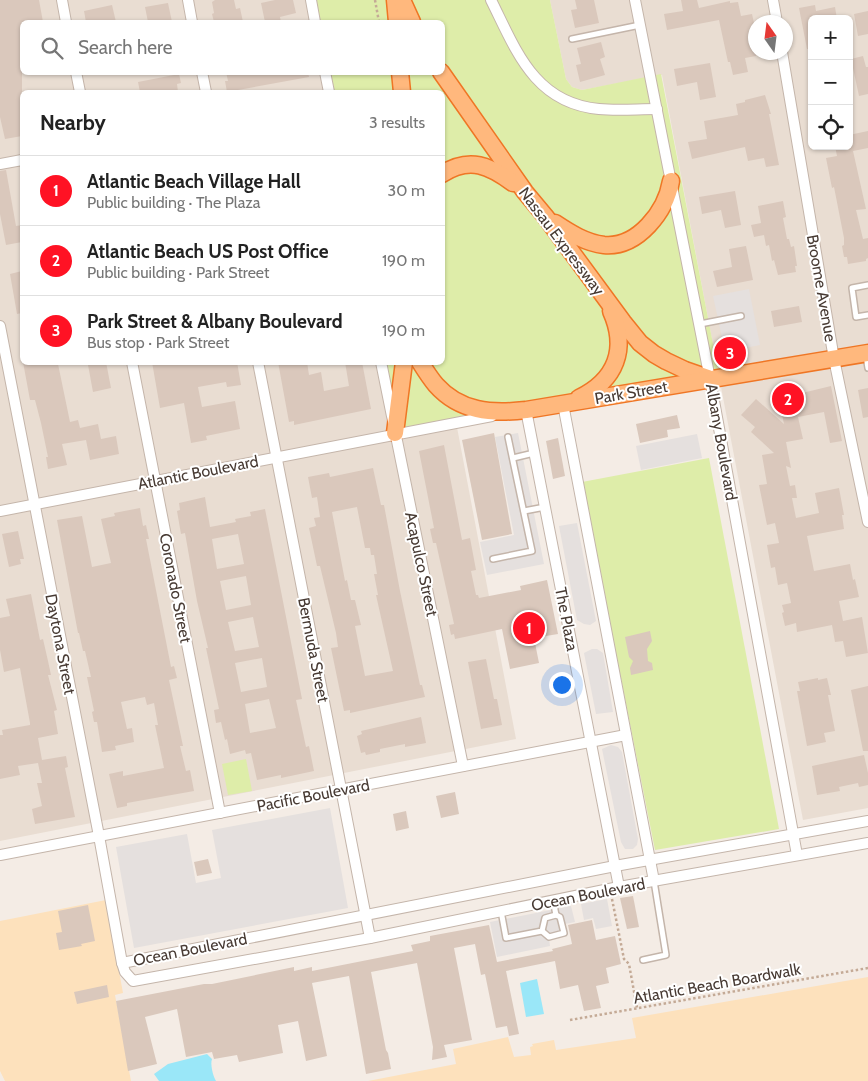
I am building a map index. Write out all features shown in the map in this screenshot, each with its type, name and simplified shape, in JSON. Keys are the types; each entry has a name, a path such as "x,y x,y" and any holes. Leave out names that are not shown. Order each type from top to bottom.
{"highway":[{"path":"395,0 397,20"},
{"path":"402,0 411,20"},
{"path":"400,75 402,90"},
{"name":"Nassau Expressway","path":"443,75 525,192 640,343 654,354 685,370 710,379"},
{"path":"445,173 463,165 480,164 497,171 525,192"},
{"path":"545,216 584,240 606,245 617,244 638,234 651,222 664,205 671,181"},
{"path":"562,404 591,392 607,379 615,362 618,340 615,320 599,290"},
{"name":"Park Street","path":"524,410 834,358 867,358"},
{"path":"395,433 404,365"},
{"path":"422,365 435,384 460,403 487,412 524,410"}],"street":[{"path":"62,0 66,20"},
{"path":"188,0 192,20"},
{"path":"311,0 315,20"},
{"path":"491,0 528,70 545,88 570,102 597,109 657,109"},
{"name":"Albany Boulevard","path":"635,0 700,324 797,856"},
{"path":"773,0 776,15"},
{"name":"Broome Avenue","path":"783,60 834,358 868,522"},
{"path":"77,75 80,90"},
{"path":"203,75 206,90"},
{"path":"326,75 329,90"},
{"path":"0,164 20,160"},
{"name":"Daytona Street","path":"0,326 122,963"},
{"name":"Coronado Street","path":"133,365 220,813"},
{"name":"Bermuda Street","path":"259,365 370,938"},
{"name":"Acapulco Street","path":"382,365 463,766"},
{"path":"562,404 654,881"},
{"name":"Park Street","path":"395,433 524,410"},
{"name":"The Plaza","path":"524,410 545,507 614,866 614,888"},
{"name":"Atlantic Boulevard","path":"0,511 395,433"},
{"name":"Pacific Boulevard","path":"0,855 626,735"},
{"name":"Ocean Boulevard","path":"868,821 614,866 122,963 125,972 133,981 370,938 614,888 868,843"}],"lane":[{"path":"572,39 640,25"},
{"path":"868,285 852,288 856,317 868,315"},
{"path":"700,324 741,316"},
{"path":"494,559 532,551 508,437"},
{"path":"513,458 534,453"},
{"path":"524,511 545,507"},
{"path":"643,960 666,955 654,881"},
{"path":"501,911 506,938 542,931 549,936 564,933 560,918 556,915 553,900"},
{"path":"542,931 545,918 556,915"}],"path":[{"path":"375,0 379,20"},
{"path":"614,888 624,959 629,964 637,1008"},
{"name":"Atlantic Beach Boardwalk","path":"570,1020 868,968"}],"shaded area":[{"path":"0,0 311,0 315,20 20,20 20,75 325,75 329,90 20,90 20,365 384,365 456,422 516,739 0,841"},
{"path":"550,0 868,0 868,808 803,820 662,75 582,90 572,87 566,79"},
{"path":"749,289 760,345 725,352 713,296"},
{"path":"518,433 544,564 487,575 480,542 514,535 495,437"},
{"path":"697,434 702,458 641,470 636,446"},
{"path":"577,523 596,621 590,625 577,620 559,526"},
{"path":"597,649 603,653 613,712 596,714 584,653"},
{"path":"611,745 618,747 622,752 638,839 637,845 633,849 625,849 621,842 602,749"},
{"path":"330,808 348,908 134,948 116,847 187,834 196,883 221,878 212,830"},
{"path":"607,899 612,926 596,929 593,918 584,920 581,904"},
{"path":"571,906 575,922 565,924 567,935 549,939 550,946 497,957 490,922"}],"green space":[{"path":"311,0 550,0 566,79 572,87 582,90 661,74 719,375 395,433 381,365 445,365 445,90 329,90 325,75 445,75 445,20 315,20"},
{"path":"709,458 779,829 655,850 582,482"},
{"path":"246,759 252,791 228,795 222,764"}],"sand":[{"path":"106,900 123,993 115,995 131,1081 5,1081 0,1071 0,921"},
{"path":"868,977 868,1081 368,1081 456,1064 453,1049 508,1037 514,1057 531,1055 530,1047 533,1046 532,1044 554,1040 556,1050 636,1038 632,1018"}],"water":[{"path":"537,979 544,1014 526,1017 520,983"},
{"path":"207,1054 212,1059 212,1070 216,1081 159,1081 154,1074 168,1064"}],"building":[{"path":"0,0 39,0 43,20 20,20 20,75 22,75 22,90 20,90 20,136 5,139 0,117"},
{"path":"215,0 234,0 236,9 240,8 243,20 214,20 212,2"},
{"path":"275,0 293,0 296,13 280,17 281,20 265,20 261,3"},
{"path":"575,0 594,0 599,23 575,28 571,10 577,9"},
{"path":"681,0 697,0 699,8 730,1 730,3 738,2 741,16 752,14 748,15 748,57 745,58 748,72 733,75 730,62 728,62 719,20 667,30 664,14 683,11"},
{"path":"168,3 172,20 148,20 145,7"},
{"path":"112,5 116,20 86,20 84,11"},
{"path":"815,5 816,11 835,7 836,15 808,15 808,49 807,49 799,8"},
{"path":"868,11 868,34 858,36 854,14"},
{"path":"601,42 605,57 600,59 605,75 580,82 576,65 581,64 577,48"},
{"path":"863,56 866,67 868,67 868,94 859,96 853,68 853,58"},
{"path":"710,63 716,97 700,100 697,82 677,86 674,69"},
{"path":"179,75 181,83 177,84 178,90 140,90 138,82"},
{"path":"227,75 309,75 309,77 238,90 227,90 225,81 228,81"},
{"path":"765,95 771,114 769,114 779,165 766,167 764,158 748,161 745,147 692,159 688,142 707,139 704,121 738,115 736,104"},
{"path":"868,131 868,148 853,151 866,209 856,210 863,239 868,238 868,258 866,261 848,264 847,257 844,257 842,246 844,245 844,238 826,158 837,156 836,150 853,150 853,134"},
{"path":"6,170 16,226 20,225 20,242 6,245 0,214 0,171"},
{"path":"735,191 741,225 725,228 721,210 702,214 699,197"},
{"path":"783,201 786,217 783,218 787,239 789,239 791,247 794,246 797,266 795,266 796,272 778,275 774,260 772,261 769,245 766,246 764,235 754,237 751,225 761,223 758,206"},
{"path":"746,246 753,280 717,287 713,271 732,267 729,249"},
{"path":"20,272 20,313 17,314 10,274"},
{"path":"799,306 802,322 774,327 771,311"},
{"path":"24,365 58,365 70,422 78,420 80,428 98,424 101,439 116,436 119,454 90,460 86,440 62,444 67,465 48,469 46,457 48,457 35,400 30,400"},
{"path":"88,365 107,365 111,388 93,392"},
{"path":"153,365 238,365 241,385 227,387 226,382 198,387 202,407 235,401 240,429 206,436 207,440 191,443 184,403 160,408"},
{"path":"279,365 307,365 309,375 321,372 324,391 349,386 346,365 363,365 371,409 294,425 294,421 289,422"},
{"path":"831,386 842,441 830,443 824,412 798,417 803,439 786,442 791,468 786,466 790,486 795,485 797,498 792,498 796,518 819,513 815,493 839,488 844,515 842,515 844,529 807,536 814,571 850,564 853,580 855,579 859,597 839,601 843,621 862,617 868,653 846,657 843,641 835,642 832,625 797,632 796,623 785,626 782,605 791,603 787,583 778,585 775,567 771,568 767,545 779,543 775,523 767,525 759,485 767,484 762,455 774,453 751,432 755,427 741,415 756,399 784,424 778,396 793,392 794,395"},
{"path":"868,388 868,417 863,418 858,390"},
{"path":"677,415 680,428 667,430 668,437 640,443 636,424"},
{"path":"494,433 512,534 482,540 462,440"},
{"path":"558,438 565,476 553,479 546,441"},
{"path":"444,445 462,540 470,538 476,570 471,571 476,595 479,598 521,590 520,586 547,580 558,634 534,638 539,663 510,669 502,629 455,639 454,634 451,635 449,625 454,624 436,543 433,543 430,529 434,528 419,451"},
{"path":"373,468 381,505 384,505 420,685 422,685 425,697 350,713 350,710 344,711 331,648 338,647 336,633 320,566 317,566 309,528 316,526 314,518 320,517 317,497 312,498 308,477 329,473 330,477","holes":["357,507 365,548 370,548 371,555 374,555 377,574 374,574 378,595 376,595 393,671 365,676 355,626 361,625 355,600 351,600 347,580 345,581 332,512"]},
{"path":"205,497 210,527 236,522 235,519 251,516 250,512 265,509 302,699 296,700 306,747 309,746 314,771 281,778 281,775 257,780 251,753 246,754 245,750 230,754 221,722 216,723 214,710 219,709 185,533 181,534 177,511 180,510 179,503","holes":["238,534 244,564 217,569 212,539","246,576 251,605 226,610 220,581","253,617 259,647 235,651 228,622","262,658 267,687 241,692 235,663","269,699 276,728 250,733 245,704"]},
{"path":"140,508 143,526 146,525 149,539 146,539 171,667 174,666 177,678 169,680 183,746 180,746 186,771 190,770 194,791 127,803 127,806 117,808 109,774 123,771 123,776 164,768 155,725 158,725 154,703 147,705 145,697 121,702 127,729 132,728 134,742 115,746 116,750 102,752 97,722 94,722 92,712 94,711 87,677 91,677 85,651 83,651 78,633 57,520 82,516 92,567 111,563 101,519 115,516 114,513"},
{"path":"18,531 24,559 20,559 21,564 9,567 2,534"},
{"path":"31,594 40,640 43,639 48,661 51,675 48,675 57,710 54,711 58,734 38,738 42,760 66,756 68,767 65,768 75,817 35,824 32,809 42,806 37,783 42,783 38,763 18,766 20,775 0,779 0,735 3,735 2,730 30,725 30,723 20,668 4,672 0,650 0,618 10,616 6,599"},
{"path":"650,631 652,641 647,649 648,661 652,663 653,670 631,675 630,668 633,661 629,657 625,637"},
{"path":"486,659 494,699 497,699 502,725 481,729 468,662"},
{"path":"818,678 818,680 827,678 831,695 828,695 835,731 824,733 826,742 807,746 797,691 800,691 798,682"},
{"path":"868,686 868,751 863,751 851,690"},
{"path":"421,717 426,743 405,747 405,744 380,749 380,752 366,755 365,752 361,753 357,736 362,734 361,731"},
{"path":"864,755 868,773 868,785 859,787 858,783 839,787 840,791 817,795 812,766"},
{"path":"455,792 459,814 441,818 436,796"},
{"path":"406,811 409,828 396,831 393,814"},
{"path":"208,859 212,873 197,876 194,862"},
{"path":"633,896 639,927 627,929 620,898"},
{"path":"88,905 95,941 81,944 82,946 59,950 56,933 62,932 58,911"},
{"path":"592,920 596,940 615,936 621,964 606,968 609,983 596,986 601,1008 584,1011 578,985 560,989 555,961 506,971 519,1034 509,1036 507,1026 496,1028 485,974 481,975 475,944 454,948 472,1040 444,1045 447,1057 432,1060 433,1047 417,963 371,972 391,1069 366,1074 349,976 312,983 327,1056 306,1061 298,1021 278,1025 283,1053 239,1062 237,1055 214,1059 212,1052 186,1057 177,1009 145,1017 157,1064 128,1071 116,1001 294,967 294,971 312,967 312,971 413,951 411,945 430,941 430,936 489,925 497,962 553,951 552,949 572,944 568,925"},
{"path":"107,985 109,997 77,1004 74,992"}],"place":[{"name":"Park Street & Albany Boulevard","path":"730,353"},
{"name":"Atlantic Beach US Post Office","path":"788,399"},
{"name":"Atlantic Beach Village Hall","path":"529,628"}]}
